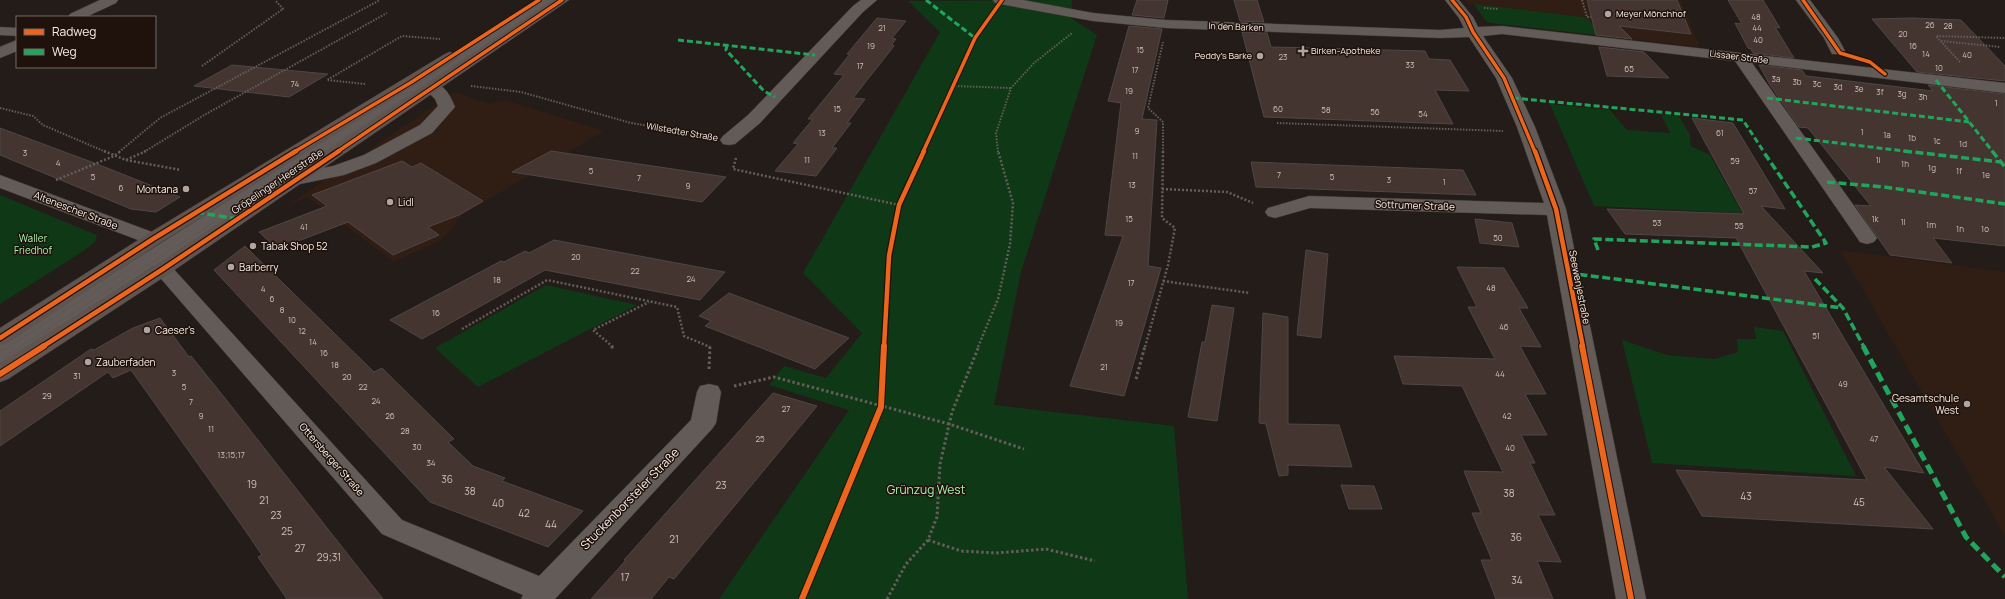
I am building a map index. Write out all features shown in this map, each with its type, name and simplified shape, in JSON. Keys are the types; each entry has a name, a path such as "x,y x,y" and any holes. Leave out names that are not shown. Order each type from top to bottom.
{"main road":[{"name":"Gröpelinger Heerstraße","path":"0,338 153,239 295,150 401,88 538,0"},
{"name":"Gröpelinger Heerstraße","path":"0,374 163,269 562,0"}],"street":[{"path":"77,16 111,0"},
{"path":"0,356 330,144 549,0"},
{"name":"Wilstedter Straße","path":"729,140 754,119 858,9 870,0"},
{"name":"In den Barken","path":"1000,0 1093,17 1166,24 1440,34 1473,32"},
{"name":"Seewenjestraße","path":"1452,0 1466,17 1473,32 1504,78 1527,132 1556,209 1631,599"},
{"path":"1803,0 1831,38 1837,51"},
{"name":"Lissaer Straße","path":"1473,32 1502,30 2005,88"},
{"path":"0,31 16,32"},
{"path":"0,53 16,45"},
{"path":"1740,57 1867,238"},
{"path":"295,179 337,171 370,159 426,129 447,107 436,84"},
{"name":"Altenescher Straße","path":"0,181 153,239"},
{"name":"Sottrumer Straße","path":"1275,212 1310,202 1556,209"},
{"name":"Ottersberger Straße","path":"163,269 392,527 539,595"},
{"name":"Stuckenborsteler Straße","path":"539,595 703,423 709,392"}],"path":[{"path":"202,66 283,9 275,0"},
{"path":"28,192 114,156 160,118 380,0"},
{"path":"1582,0 1587,18 1591,17"},
{"path":"126,160 150,149 206,114 387,13"},
{"path":"888,599 906,564 928,540 937,517 940,464 949,424 960,390 998,299 1010,244 1013,203 998,155 996,133 1011,88 1034,63 1093,17"},
{"path":"1136,379 1164,281 1175,228 1162,218 1163,122 1148,108 1166,24"},
{"path":"401,88 327,80 402,36 473,42"},
{"path":"1964,67 1936,36 2005,38"},
{"path":"1940,41 2000,47"},
{"path":"952,86 1011,88"},
{"path":"0,108 33,116 43,125 130,162 181,170"},
{"path":"1276,123 1527,132"},
{"path":"729,140 736,156 733,169 899,205"},
{"path":"1162,189 1227,192 1275,212"},
{"path":"462,329 547,280 677,307 684,336 710,346 709,392 774,377 949,424 1024,449"},
{"path":"1164,281 1250,293"},
{"path":"612,350 613,347 593,330 650,302"},
{"path":"928,540 961,551 996,553 1046,549 1095,561"}],"shaded area":[{"path":"1465,0 1681,0 1700,47 1491,23 1486,21 1474,4 1468,4"},
{"path":"454,92 489,104 505,100 604,131 461,216 443,239 394,262 307,197 284,208"},
{"name":"Gesamtschule West","path":"1840,250 2005,272 2005,536"}],"green space":[{"name":"Grünzug West","path":"1072,0 1071,18 1097,35 1021,272 994,405 1174,426 1188,599 719,599 849,410 769,385 784,366 826,378 862,333 803,273 940,32 908,1"},
{"path":"1474,4 1581,17 1589,19 1591,24 1601,25 1606,36 1491,23 1486,21"},
{"path":"1550,104 1610,110 1627,130 1670,133 1661,114 1679,116 1690,135 1691,146 1710,155 1742,213 1594,206"},
{"name":"Waller Friedhof","path":"0,195 97,235 95,242 82,252 0,304"},
{"path":"546,285 637,305 478,387 435,348"},
{"path":"1754,327 1783,331 1856,476 1652,463 1622,340 1667,355 1714,359 1738,352 1737,339 1756,339"}],"building":[{"path":"1137,0 1168,0 1164,18 1132,15"},
{"path":"1234,0 1257,0 1264,22 1240,21"},
{"path":"1587,0 1677,0 1691,34 1619,26 1632,39 1596,35"},
{"path":"1728,0 1763,0 1780,28 1775,27 1794,58 1753,53 1751,49 1748,48 1735,23 1742,24"},
{"path":"877,18 906,21 892,38 896,39 892,44 894,46 853,98 865,99 847,123 851,123 832,148 837,148 816,176 775,171 798,144 793,143 813,119 808,119 844,75 834,74 850,54 847,54"},
{"path":"1912,18 1961,20 2005,66 2005,81 1917,72 1872,19"},
{"path":"1129,26 1162,29 1142,119 1157,120 1148,266 1161,268 1124,396 1070,386 1123,236 1105,235 1121,103 1108,101"},
{"path":"1242,32 1267,33 1271,47 1425,51 1429,59 1450,60 1469,91 1435,90 1453,124 1264,117"},
{"path":"1599,47 1644,52 1669,78 1607,76"},
{"path":"232,65 328,74 289,97 194,86"},
{"path":"1759,65 1802,70 1806,76 1933,91 1928,85 2005,94 2005,246 1933,238 1952,263 1890,255 1855,205 1871,206 1808,128 1799,127 1770,85"},
{"path":"1692,118 1733,123 1785,209 1761,206 1823,273 1804,271 1924,473 1884,467 1933,529 1702,516 1676,470 1867,480 1736,238 1625,234 1607,209 1744,214"},
{"path":"0,128 180,197 156,212 131,209 0,155"},
{"path":"551,151 726,177 702,202 512,172"},
{"name":"Lidl","path":"402,161 412,167 421,163 483,201 459,215 428,227 439,235 393,255 348,222 277,249 259,232 327,206 312,195"},
{"path":"1251,162 1463,170 1476,195 1256,187"},
{"path":"1475,219 1512,223 1519,247 1480,243"},
{"path":"554,240 725,272 700,300 545,270 422,339 390,320 501,261 504,262 525,251 529,253"},
{"path":"245,246 374,372 382,368 454,439 448,442 473,466 505,478 502,481 583,511 548,547 430,502 214,270"},
{"path":"1306,250 1328,254 1321,338 1297,335"},
{"path":"1457,267 1504,268 1528,308 1519,308 1541,347 1520,346 1546,394 1525,394 1547,435 1521,435 1535,463 1530,463 1555,515 1538,515 1561,562 1537,561 1553,599 1496,599 1481,560 1492,560 1472,513 1481,513 1464,471 1503,472 1462,386 1403,384 1394,356 1495,359 1468,307 1477,307"},
{"path":"729,293 849,338 815,369 705,326 711,321 699,316"},
{"path":"1212,305 1234,308 1217,421 1188,417 1202,342 1205,342"},
{"path":"1263,313 1288,317 1288,424 1339,425 1352,467 1288,465 1288,475 1279,476 1266,424 1259,423"},
{"path":"160,318 189,357 191,356 224,397 383,599 287,599 258,557 262,555 131,370 113,378 108,372 0,446 0,411 91,349 94,350 133,328"},
{"path":"773,393 817,406 674,579 669,577 651,599 591,599 626,560 624,560"},
{"path":"1341,485 1374,486 1382,509 1349,509"}],"tram line":[{"path":"0,360 319,155 553,0"},
{"path":"0,352 136,265"}],"marked path":[{"path":"926,0 975,38"},
{"path":"678,40 815,55"},
{"path":"727,45 726,50 764,91 775,97"},
{"path":"1936,80 2005,167"},
{"path":"1513,98 1743,120 1802,210 1826,243 1812,247 1594,239 1598,250"},
{"path":"1767,98 1969,122"},
{"path":"1796,138 2001,162"},
{"path":"1827,182 1884,187 2005,204"},
{"path":"196,212 237,219"},
{"path":"1568,273 1843,308"},
{"path":"1815,279 1843,308 1966,537 2005,577"}],"cycle path":[{"path":"0,338 153,239 295,151 410,83 539,0"},
{"path":"0,374 163,269 562,0"},
{"path":"802,599 881,407 889,256 899,205 975,38 1002,0"},
{"path":"1452,0 1466,17 1473,32 1504,78 1526,127 1556,209 1631,599"},
{"path":"1803,0 1840,53 1859,57 1870,62 1876,65 1885,74"}],"place":[{"name":"Meyer Mönchhof","path":"1608,14"},
{"name":"Birken-Apotheke","path":"1303,51"},
{"name":"Peddy's Barke","path":"1260,56"},
{"name":"Montana","path":"186,189"},
{"name":"Lidl","path":"390,202"},
{"name":"Tabak Shop 52","path":"253,246"},
{"name":"Barberry","path":"231,267"},
{"name":"Caeser's","path":"147,330"},
{"name":"Zauberfaden","path":"88,362"},
{"name":"Gesamtschule West","path":"1967,404"}]}
